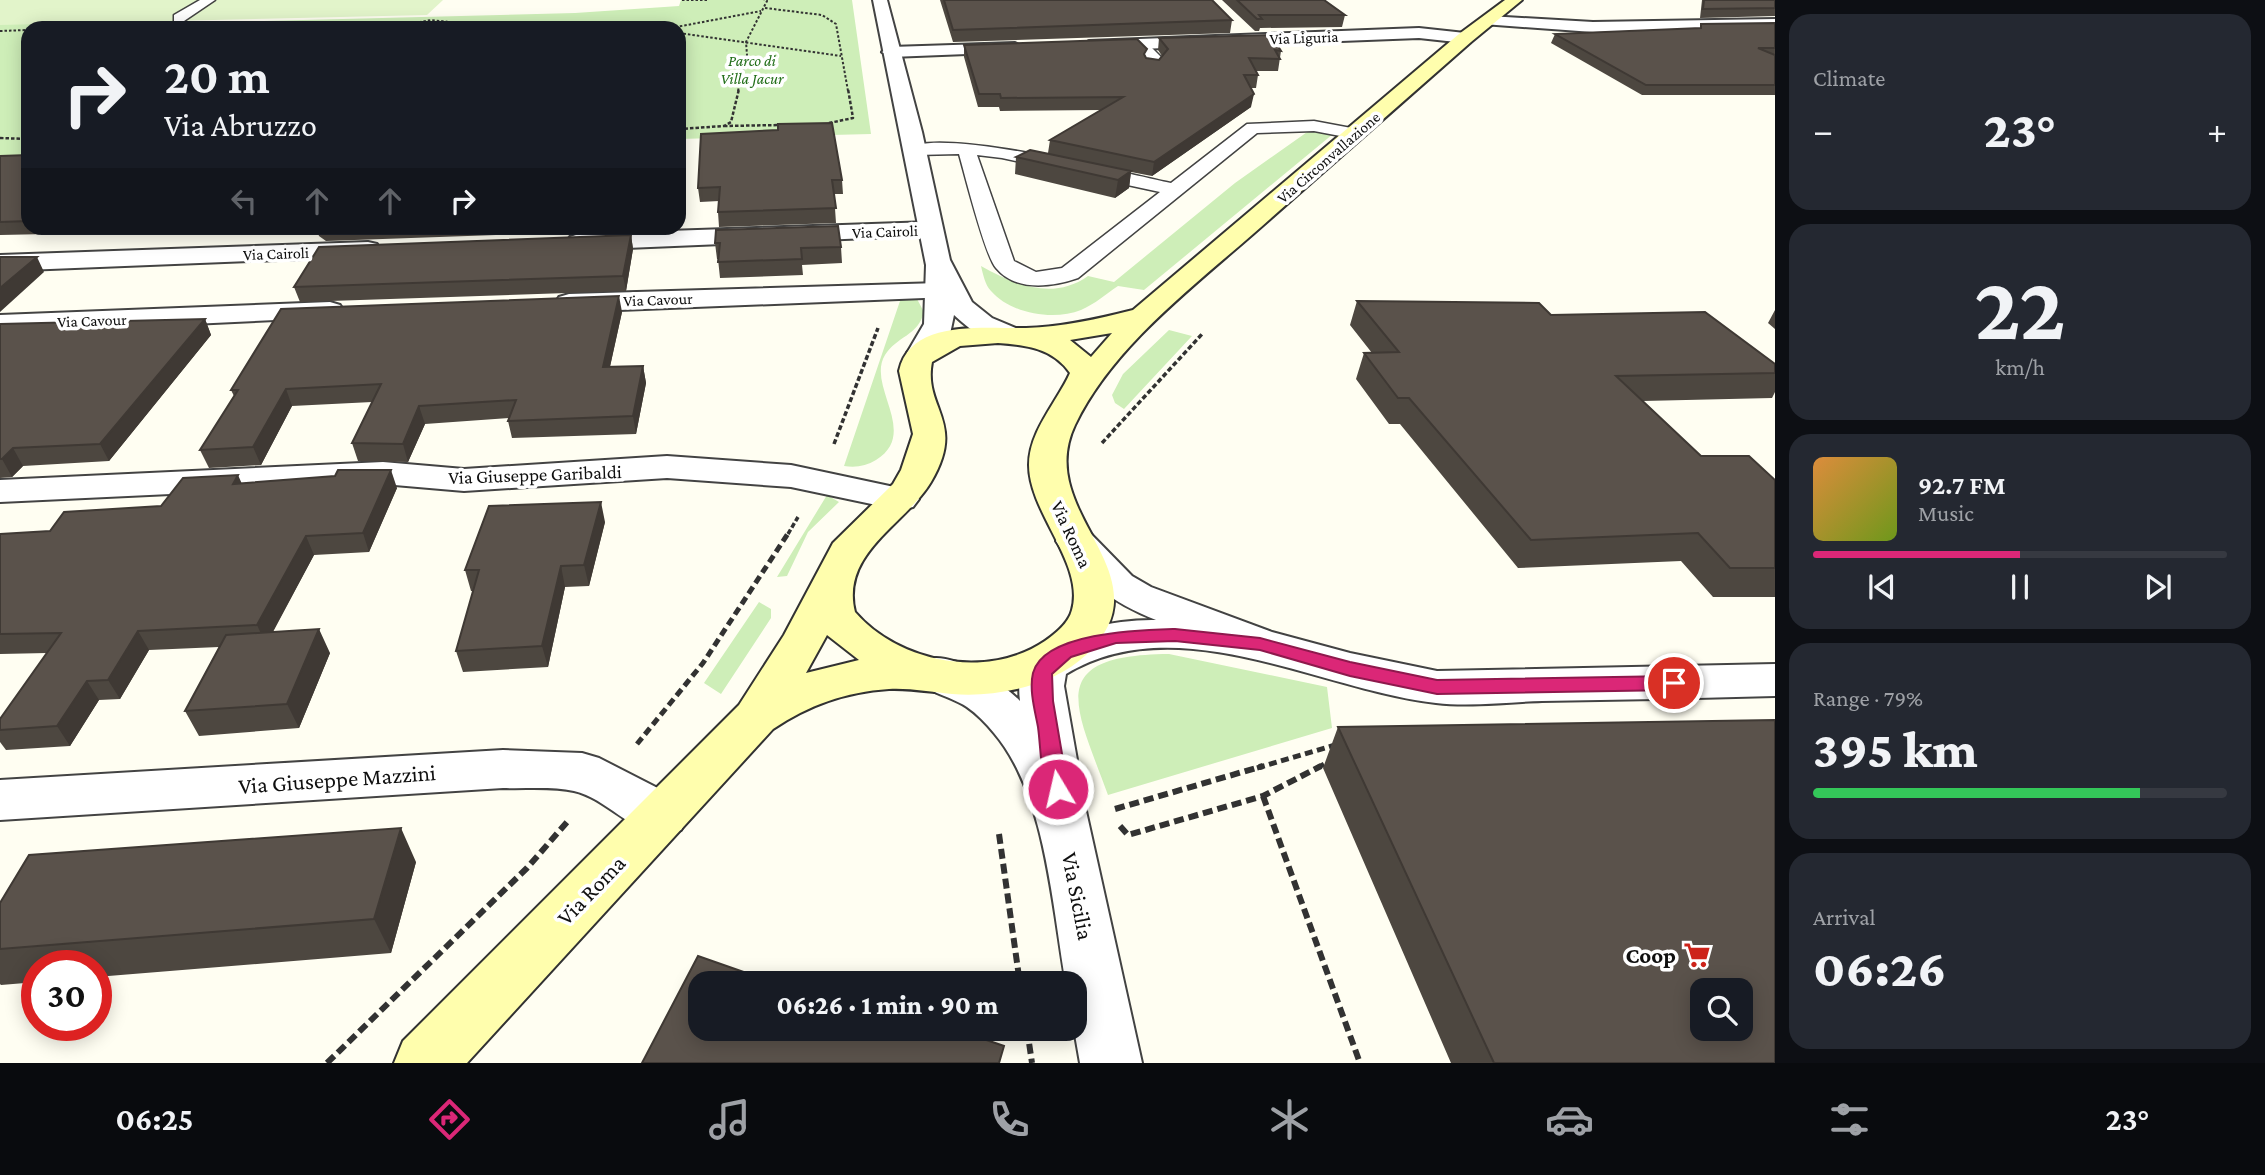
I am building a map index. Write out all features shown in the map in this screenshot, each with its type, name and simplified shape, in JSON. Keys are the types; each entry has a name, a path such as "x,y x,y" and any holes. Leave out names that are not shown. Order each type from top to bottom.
{"main road":[{"name":"Via Circonvallazione","path":"1081,387 1143,316 1465,38 1515,0"},
{"name":"Via Circonvallazione","path":"1007,335 1066,333 1116,325 1143,316"},
{"name":"Via Roma","path":"757,717 815,618 844,558 852,545 900,499 918,473 930,434 914,375 915,363 922,353 940,343 970,336 1007,335 1035,339 1073,355 1086,373 1049,445 1047,466 1052,491 1094,581 1094,612 1065,652 1006,676 953,678 903,665 856,639 834,613 834,594 844,558"},
{"name":"Via Roma","path":"425,1063 757,717 776,703 817,684 868,674 934,673"}],"street":[{"name":"Via Roma","path":"880,0 916,149 938,278 941,308 937,334 922,353"},
{"path":"1229,19 1249,38"},
{"path":"1489,21 1593,27 1775,24"},
{"name":"Via Liguria","path":"1071,47 1419,33 1465,38"},
{"path":"891,52 1030,48"},
{"name":"Via Cairoli","path":"558,243 930,230"},
{"name":"Via Cairoli","path":"0,263 390,249"},
{"name":"Via Roma","path":"938,278 962,308 980,324 1007,335"},
{"name":"Via Cavour","path":"542,303 938,278"},
{"name":"Via Cavour","path":"0,324 361,310"},
{"name":"Via Giuseppe Garibaldi","path":"0,491 383,473 464,480 667,467 791,477 900,499"},
{"path":"1072,537 1094,563 1136,597 1260,644 1350,669 1437,687 1775,680"},
{"path":"1065,652 1115,636 1141,634 1260,644"},
{"name":"Via Sicilia","path":"1065,652 1046,666 1041,686 1085,812 1111,1063"},
{"name":"Via Sicilia","path":"934,673 965,682 1004,709 1085,812"},
{"name":"Via Giuseppe Mazzini","path":"0,800 503,769 582,772 663,815"}],"lane":[{"path":"179,18 209,0"},
{"path":"1140,44 1157,61 1152,66"},
{"path":"966,148 1004,264 1014,273 1027,278 1052,279 1070,273 1253,128 1314,126 1356,134"},
{"path":"916,149 966,148 1002,153 1175,190"}],"path":[{"path":"681,0 707,0"},
{"path":"724,126 731,122 747,55 746,42 754,33 767,1 764,0"},
{"path":"686,25 764,9 833,19 853,118 844,122 818,123"},
{"path":"0,31 21,30"},
{"path":"686,34 842,56"},
{"path":"686,129 792,124"},
{"path":"0,138 21,139"},
{"path":"832,450 882,317"},
{"path":"1099,446 1203,333"},
{"path":"643,736 684,688 754,590 801,512"},
{"path":"1085,812 1346,741"},
{"path":"1085,812 1128,835 1263,796 1340,755"},
{"path":"1263,796 1360,1063"},
{"path":"999,834 1018,971"},
{"path":"327,1063 527,867"},
{"path":"1029,1041 1032,1063"}],"green space":[{"path":"0,0 443,0 427,15 171,21 21,21 21,25 0,25"},
{"name":"Parco di Villa Jacur","path":"681,0 852,0 871,134 686,139 686,21 266,21 575,13 679,6"},
{"name":"Parco di Villa Jacur","path":"0,24 21,24 21,157 0,158"},
{"path":"1310,130 1333,134 1144,290 1118,286 1081,310 1046,315 1010,305 987,286 981,266 1034,288 1061,288 1088,276 1114,282 1235,183"},
{"path":"901,298 917,299 924,312 917,326 885,355 881,367 893,423 893,437 888,449 876,460 861,466 844,466"},
{"path":"1169,330 1192,336 1124,409 1115,403 1112,395 1123,374"},
{"path":"827,495 839,502 808,532 787,576 777,577"},
{"path":"759,602 771,609 771,618 721,694 704,683"},
{"path":"1169,654 1327,687 1332,728 1108,795 1080,712 1079,692 1085,676 1101,664 1129,657"}],"building":[{"path":"944,0 1212,0 1232,20 953,30"},
{"path":"1237,0 1324,0 1345,15 1259,15 1262,19 1257,19"},
{"path":"1704,0 1775,0 1775,8 1703,9"},
{"path":"1775,23 1775,48 1758,48 1775,55 1775,85 1646,85 1555,34 1701,28 1701,24"},
{"path":"1271,35 1281,51 1275,50 1280,59 1249,58 1258,75 1244,75 1254,94 1154,162 1050,140 1123,97 1001,98 1000,94 979,94 964,45 1137,39 1147,49 1144,54 1146,58 1159,60 1168,49 1159,38"},
{"path":"832,123 842,180 832,180 836,208 718,212 720,187 698,188 701,134 778,130 778,124"},
{"path":"1030,150 1131,171 1118,180 1016,157"},
{"path":"21,155 21,221 0,222 0,156"},
{"path":"838,226 841,247 801,248 802,259 718,262 720,243 715,243 716,230"},
{"path":"631,235 623,276 294,287 319,247"},
{"path":"0,257 37,257 0,288"},
{"path":"619,296 603,367 643,366 633,416 508,421 516,400 419,406 403,444 352,443 381,384 286,389 253,447 200,450 238,390 231,390 281,309"},
{"path":"1357,301 1539,303 1551,315 1705,312 1775,364 1775,373 1616,376 1701,456 1749,456 1775,480 1775,568 1730,568 1698,533 1531,540 1409,398 1398,398 1364,353 1399,352"},
{"path":"205,319 100,444 13,448 0,459 0,324"},
{"path":"338,470 391,470 363,533 306,536 257,625 138,631 108,680 87,681 57,726 0,730 0,719 61,633 0,634 0,534 50,531 64,512 161,506 183,478 238,475 233,484 335,476"},
{"path":"601,502 584,565 561,566 542,646 456,651 479,570 465,570 489,506"},
{"path":"319,629 287,704 185,711 226,635"},
{"path":"1775,720 1775,1063 1494,1063 1338,727"},
{"path":"401,828 374,919 0,949 0,903 29,855"},
{"path":"698,956 741,971 690,971"},
{"path":"688,975 688,1041 989,1041 1004,1046 999,1063 642,1063"}],"place":[{"name":"Coop","path":"1697,955"}],"route":[{"path":"1058,789 1043,701 1042,674 1046,666 1065,652 1115,636 1175,635 1260,644 1350,669 1437,687 1674,683"}]}
